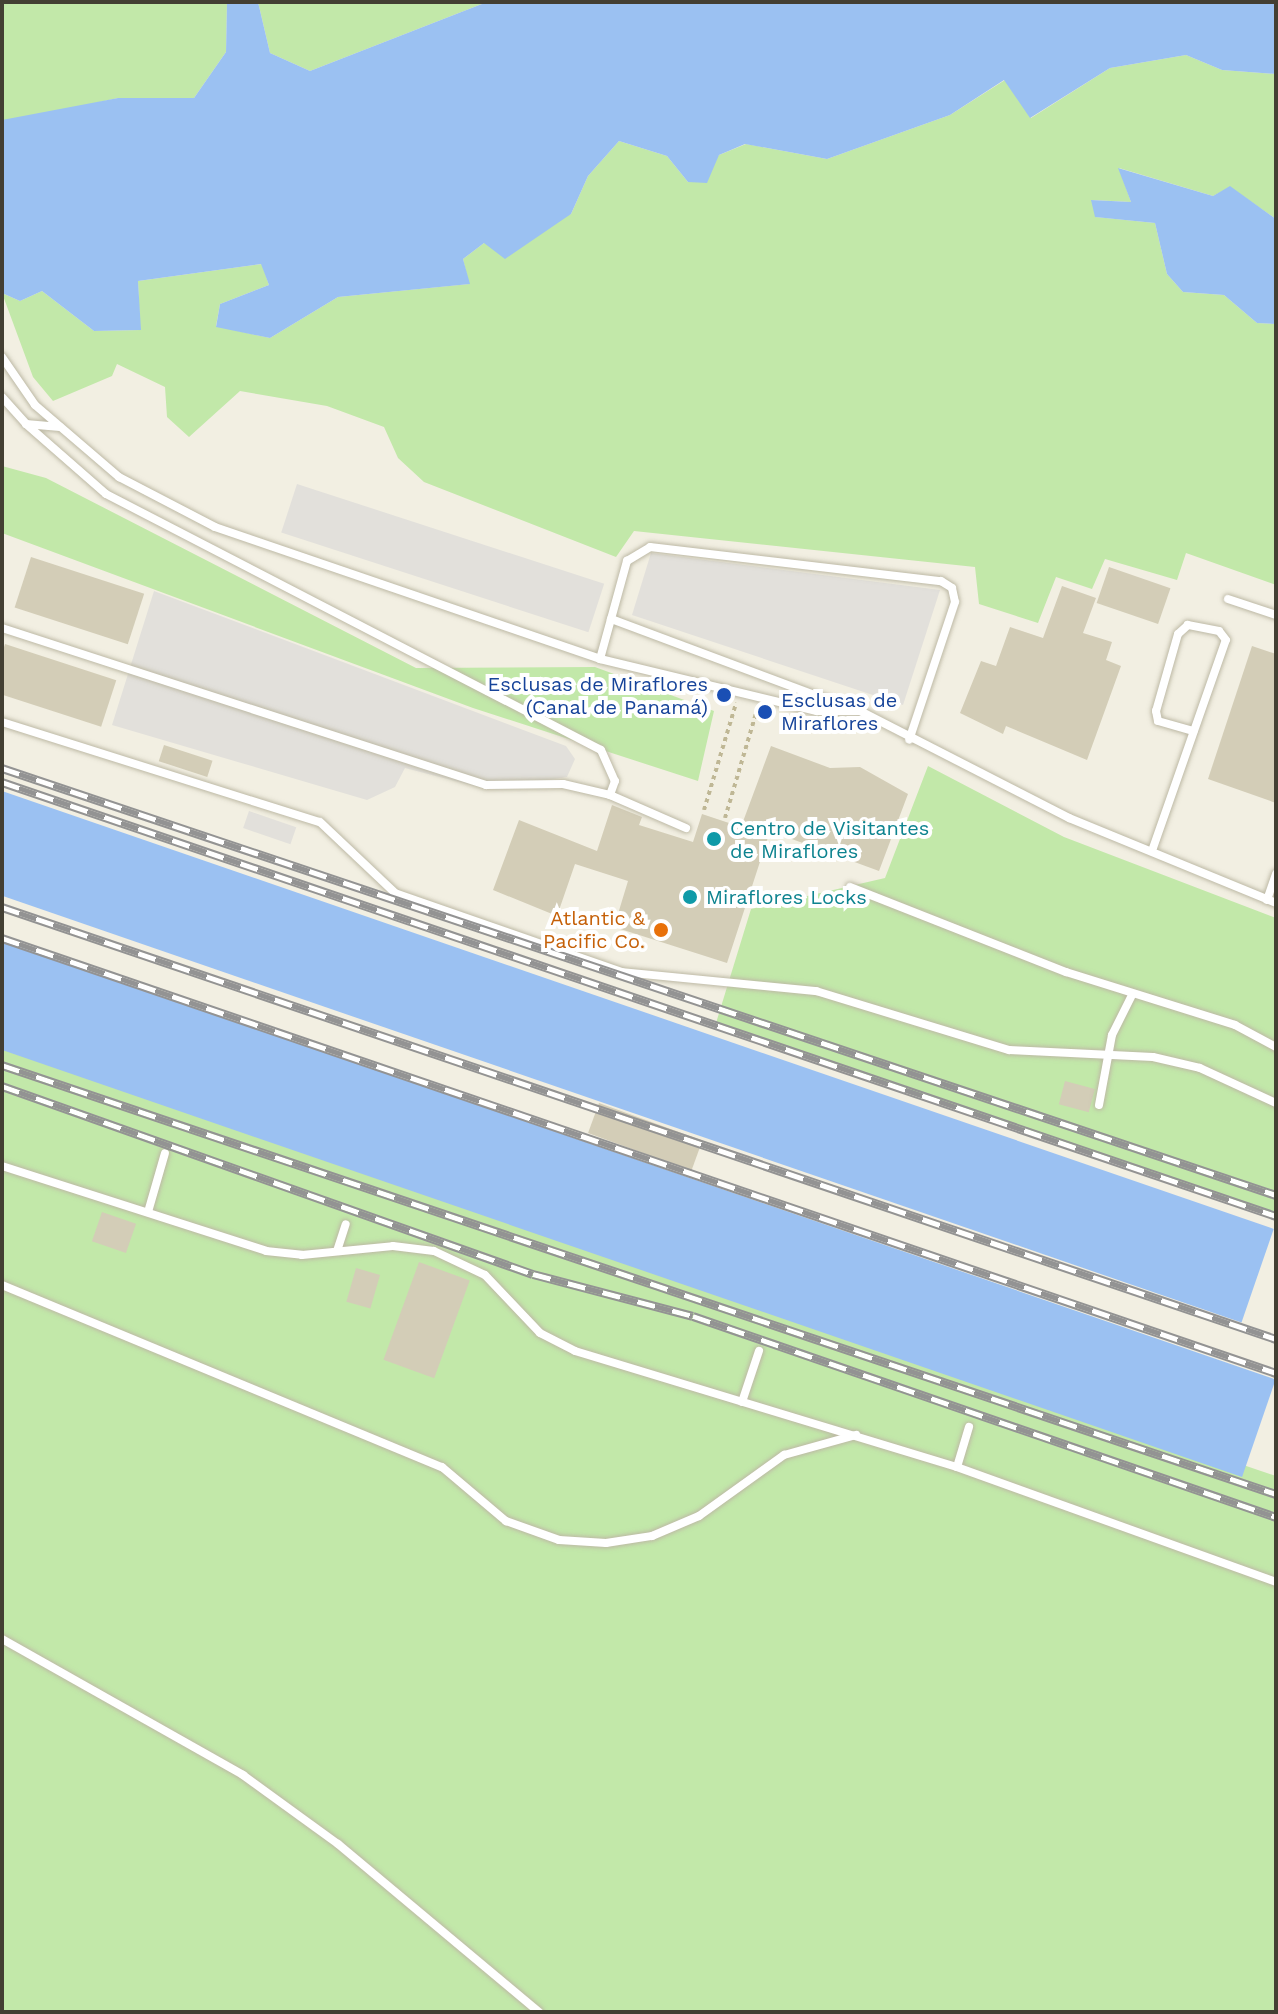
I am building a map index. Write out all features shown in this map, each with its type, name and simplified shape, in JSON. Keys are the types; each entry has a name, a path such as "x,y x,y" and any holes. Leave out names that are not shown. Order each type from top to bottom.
{"lane":[{"path":"2,357 17,384 60,427 119,477 215,527 600,659 740,689 817,711 860,711"},
{"path":"2,397 26,424 106,494 601,750 615,781 610,795"},
{"path":"26,424 60,427"},
{"path":"600,659 627,561 650,547 941,581 952,588 955,602 909,740"},
{"path":"1228,599 1276,615"},
{"path":"611,619 860,711 909,740 1069,818 1153,848 1272,902 1276,874"},
{"path":"1153,848 1226,640 1219,631 1188,625 1178,634 1156,711 1158,721 1194,731"},
{"path":"2,628 486,785 549,783 610,795 686,828"},
{"path":"2,722 320,822 395,893 622,972 816,991 1009,1050 1109,1055 1200,1068 1276,1103"},
{"path":"850,887 1132,995 1235,1025 1276,1047"},
{"path":"1099,1105 1109,1055 1132,995"},
{"path":"148,1212 165,1153"},
{"path":"2,1166 266,1251 337,1251 393,1246 434,1251 485,1275 557,1344 957,1467 1276,1582"},
{"path":"337,1251 346,1224"},
{"path":"2,1285 442,1467 506,1521 559,1540 606,1543 652,1536 699,1516 784,1455 857,1435"},
{"path":"742,1402 759,1351"},
{"path":"957,1467 969,1427"},
{"path":"2,1639 243,1775 338,1844 539,2012"}],"path":[{"path":"704,810 740,689"},
{"path":"725,818 761,697"}],"green space":[{"path":"2,2 227,2 226,52 194,98 118,98 8,122 2,120"},
{"path":"258,2 487,2 310,71 270,53"},
{"path":"1186,55 1222,70 1276,74 1276,219 1230,187 1213,196 1119,168 1131,202 1092,200 1096,217 1155,223 1167,274 1183,292 1224,295 1257,323 1276,324 1276,585 1186,553 1177,580 1105,559 1092,589 1056,577 1038,623 979,604 975,567 634,531 616,557 424,482 398,458 384,427 327,406 240,391 189,437 167,417 165,387 117,364 112,376 53,401 33,377 2,293 20,301 42,291 94,331 140,330 138,281 262,264 269,285 220,304 216,326 270,338 338,297 469,284 463,259 484,243 571,214 588,176 619,141 667,156 688,182 719,155 746,144 827,159 950,115 1005,80 1031,118 1110,68"},
{"path":"2,466 46,478 416,668 595,667 714,711 698,781 473,708 2,533"},
{"path":"928,766 1064,837 1276,918 1276,1219 716,1023 751,909 885,878"},
{"path":"2,1044 1276,1476 1276,2012 2,2012"}],"shaded area":[{"path":"297,484 604,584 588,632 281,533"},
{"path":"651,553 940,590 903,705 632,615"},
{"path":"154,591 566,746 575,759 567,777 486,789 405,768 395,787 367,800 112,725"},
{"path":"249,811 296,827 290,844 243,828"}],"water":[{"path":"227,2 258,2 270,53 310,71 487,2 1276,2 1276,74 1222,70 1186,55 1110,68 1030,118 1004,80 950,115 827,159 745,144 719,155 707,183 688,182 667,156 619,141 588,176 571,214 505,259 484,243 463,259 470,284 338,297 270,338 216,327 220,304 269,285 261,264 138,281 141,330 94,331 42,291 20,301 2,293 2,120 118,98 194,98 226,52"},
{"path":"1118,168 1213,196 1230,186 1276,219 1276,324 1257,323 1224,295 1183,292 1167,274 1155,223 1095,217 1091,200 1131,202"},
{"path":"2,791 1274,1229 1241,1322 2,896"},
{"path":"2,941 1276,1380 1242,1477 2,1050"}],"building":[{"path":"31,557 144,594 128,644 15,607"},
{"path":"1109,567 1170,588 1158,624 1097,603"},
{"path":"1062,586 1096,598 1083,633 1112,642 1106,660 1121,666 1087,760 1006,726 1003,734 960,713 981,661 996,666 1010,627 1043,638"},
{"path":"5,644 116,680 101,727 2,695 2,653"},
{"path":"1252,646 1276,654 1276,803 1208,779"},
{"path":"164,745 213,761 207,777 159,761"},
{"path":"771,746 830,768 860,767 908,794 879,871 770,831 727,963 614,927 628,881 575,864 557,916 493,890 519,820 597,851 612,805 642,817 639,825 693,842 702,814 741,827"},
{"path":"1065,1081 1095,1089 1089,1112 1059,1104"},
{"path":"599,1103 702,1141 691,1171 588,1133"},
{"path":"102,1212 136,1224 126,1253 92,1241"},
{"path":"419,1262 470,1280 434,1378 383,1360"},
{"path":"356,1268 380,1275 370,1309 346,1302"}],"railway":[{"path":"2,768 1276,1195"},
{"path":"2,782 1276,1216"},
{"path":"2,907 1276,1339"},
{"path":"2,938 1276,1373"},
{"path":"2,1065 1276,1494"},
{"path":"2,1086 533,1274 693,1316 1276,1517"}],"place":[{"name":"Esclusas de Miraflores (Canal de Panamá)","path":"724,695"},
{"name":"Esclusas de Miraflores","path":"765,712"},
{"name":"Centro de Visitantes de Miraflores","path":"714,839"},
{"name":"Miraflores Locks","path":"690,897"},
{"name":"Atlantic & Pacific Co.","path":"661,930"}]}
